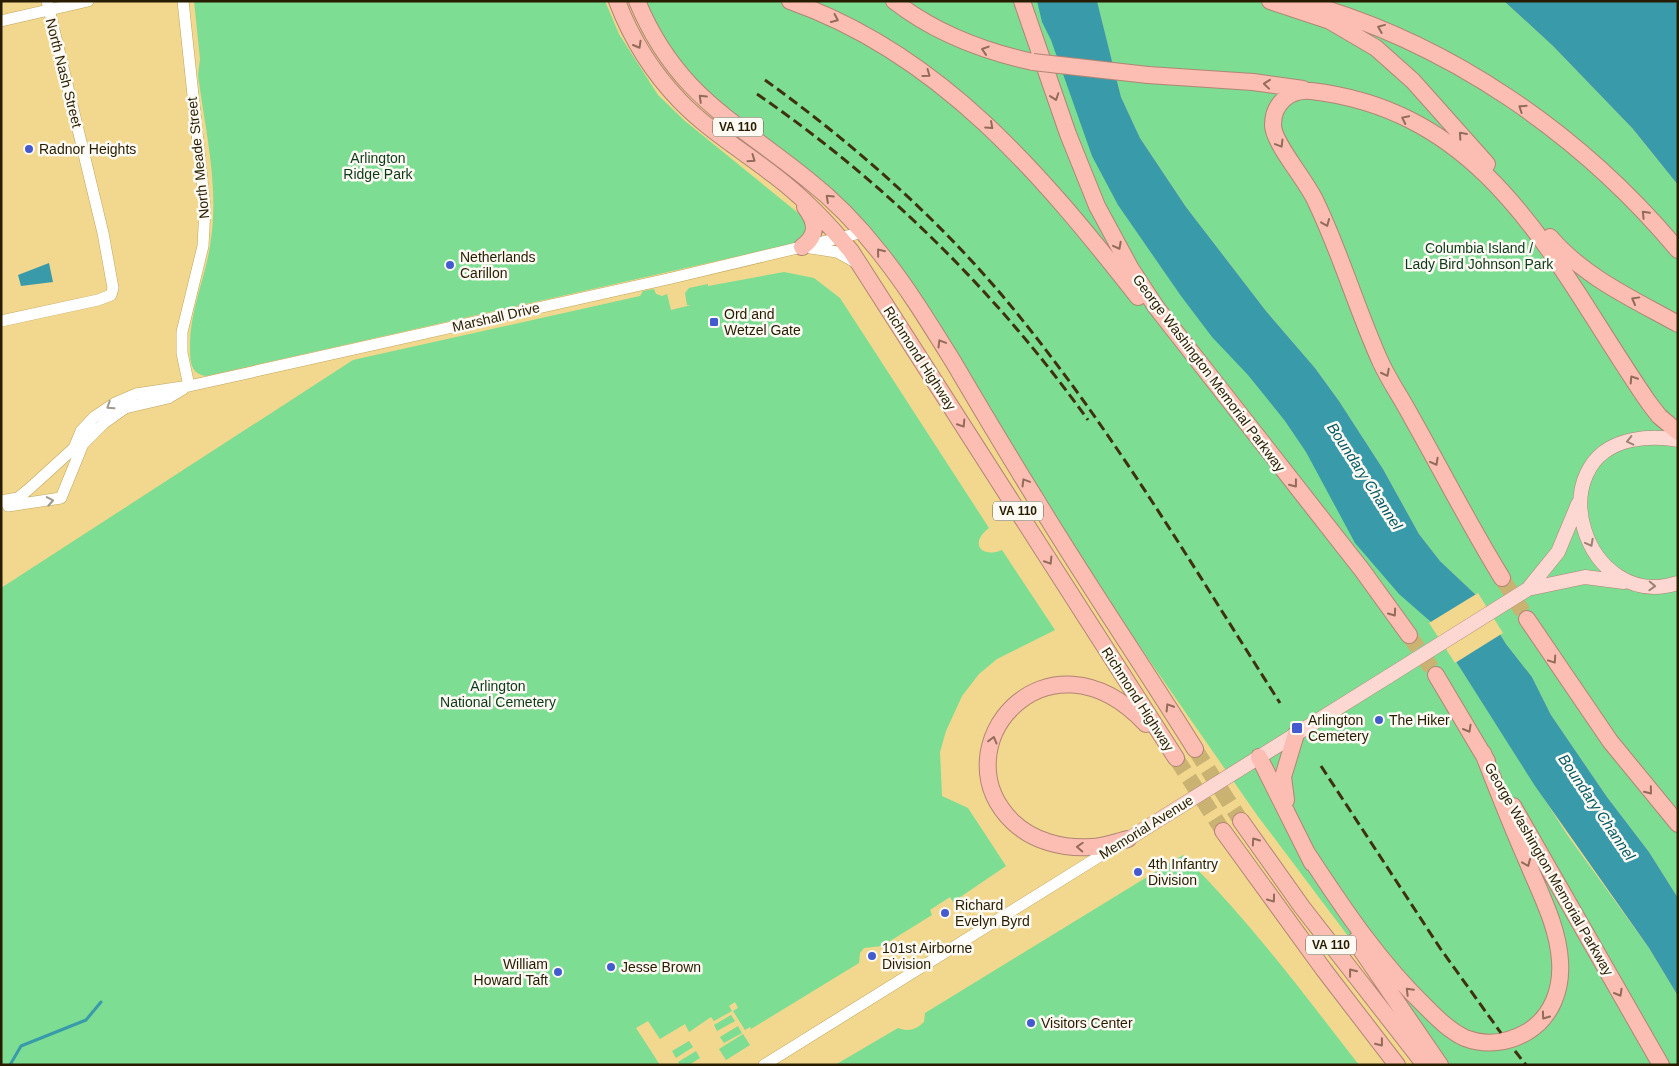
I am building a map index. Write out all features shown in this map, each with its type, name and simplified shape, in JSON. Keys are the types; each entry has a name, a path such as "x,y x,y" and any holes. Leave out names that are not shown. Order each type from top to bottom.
{"highway":[{"name":"Richmond Highway","path":"617,1 645,57 680,101 710,128 792,190 824,218 860,265 1176,758 1129,707 1114,696 1079,684 1050,685 1029,694 1014,704 996,730 989,762 991,785 1000,805 1018,826 1042,840 1075,847 1092,848 1128,839"},
{"name":"Richmond Highway","path":"636,1 665,56 693,90 725,118 816,186 864,232 895,272 919,306 1038,504 1195,749"},
{"path":"790,1 847,25 881,44 937,82 978,116 1047,185 1156,321 1191,353"},
{"path":"894,1 923,21 955,38 989,51 1033,62 1148,75 1262,83 1315,92 1370,105 1411,121 1450,144 1474,163 1518,208 1557,261 1644,396 1659,416 1678,432"},
{"name":"George Washington Memorial Parkway","path":"1022,1 1066,127 1097,206 1135,275 1191,353 1362,570 1409,635"},
{"path":"1270,1 1341,26 1388,57 1413,81 1485,161 1500,188"},
{"path":"1298,1 1389,31 1480,79 1530,113 1581,153 1630,198 1678,250"},
{"path":"1315,92 1298,91 1283,100 1273,118 1275,136 1317,202 1361,316 1389,378 1502,578"},
{"path":"792,190 815,224 812,239 802,248"},
{"path":"1518,208 1542,228 1580,266 1602,281 1678,324"},
{"path":"1644,396 1652,418 1678,440"},
{"path":"1527,619 1610,741 1678,824"},
{"name":"George Washington Memorial Parkway","path":"1436,675 1483,753 1661,1065"},
{"path":"1291,818 1284,792 1283,777 1296,734"},
{"path":"1307,852 1373,949 1402,984 1443,1023 1467,1038 1487,1042 1506,1041 1527,1032 1547,1015 1558,992 1560,972 1559,951 1550,917 1483,753"},
{"path":"1259,757 1332,903 1356,944 1440,1065"},
{"name":"VA 110","path":"1241,821 1302,907 1425,1065"},
{"name":"VA 110","path":"1223,831 1324,970 1397,1065"}],"main road":[{"name":"Memorial Avenue","path":"1128,839 1533,586 1563,544 1585,479 1604,453 1614,446 1645,438 1678,440"},
{"path":"1580,496 1582,522 1591,546 1608,568 1627,582"},
{"name":"Memorial Avenue","path":"1533,586 1585,577 1651,587 1678,583"}],"street":[{"path":"1,21 48,6 88,1"},
{"name":"North Meade Street","path":"174,1 182,48 190,76"},
{"name":"North Meade Street","path":"182,1 202,167 205,215 202,253 182,332 182,353 189,386"},
{"name":"North Nash Street","path":"1,321 108,297 114,285 48,6"},
{"name":"Marshall Drive","path":"1,500 18,498 29,490 74,448 81,431 94,417 114,404 136,394 189,386 802,248 864,232"},
{"name":"Marshall Drive","path":"802,248 837,252 860,265"},
{"name":"Marshall Drive","path":"1,507 61,498 83,444 104,423 126,408 168,398 189,386"},
{"name":"Memorial Avenue","path":"764,1065 1128,839"}],"green space":[{"name":"Arlington Ridge Park","path":"194,1 605,1 619,34 658,95 685,121 803,217 808,227 800,242 792,244 206,376 201,375 192,366 190,334 209,253 213,219 213,198 210,157 198,75 200,59"},
{"path":"637,1 1057,1 1323,464 1431,622 1568,836 1649,948 1678,996 1678,1065 1445,1065 1257,815 1028,486 864,232 709,105"},
{"name":"Columbia Island / Lady Bird Johnson Park","path":"1097,1 1504,1 1553,46 1633,129 1678,185 1678,898 1649,852 1607,797 1551,715 1532,677 1506,644 1476,595 1440,561 1419,534 1383,469 1339,401 1315,368 1266,311 1186,207 1140,138 1121,97"},
{"name":"Arlington National Cemetery","path":"784,272 814,278 840,298 989,528 980,539 980,548 988,552 1002,550 1055,630 997,659 979,674 962,696 946,731 940,752 942,796 968,808 1006,866 953,902 950,897 930,910 932,915 882,946 864,948 860,953 859,963 751,1029 750,1027 745,1030 733,1011 738,1008 735,1002 729,1006 732,1011 714,1021 711,1017 689,1032 685,1024 660,1039 648,1021 636,1028 660,1065 1,1065 1,588 353,360 640,296 643,291 654,289 656,294 662,296 667,294 671,310 691,305 687,305 685,293 689,288"},
{"path":"1183,855 1253,931 1359,1065 835,1065 898,1028 912,1030 918,1027 924,1022 925,1013"},
{"path":"731,1015 735,1021 717,1031 714,1025"},
{"path":"738,1026 742,1033 724,1043 720,1037"},
{"path":"743,1034 750,1045 726,1060 719,1049"},
{"path":"689,1041 693,1047 676,1058 672,1051"},
{"path":"696,1051 700,1058 689,1065 680,1065 678,1062"}],"water":[{"name":"Boundary Channel","path":"1037,1 1097,1 1121,97 1140,138 1186,207 1266,311 1315,368 1339,401 1383,469 1419,534 1440,561 1476,595 1506,644 1532,677 1551,715 1607,797 1649,852 1678,898 1678,996 1649,948 1535,786 1431,622 1399,594 1355,543 1306,452 1285,421 1248,375 1212,337 1118,205 1092,156 1051,40 1042,22"},
{"path":"1504,1 1678,1 1678,185 1633,129 1553,46"},
{"path":"49,263 53,282 21,286 18,275"}],"pier":[{"path":"1478,593 1503,633 1455,663 1429,623"}],"waterway":[{"path":"10,1065 21,1046 86,1020 101,1002"}],"tunnel":[{"path":"1502,578 1527,619"},
{"path":"1409,635 1436,675"},
{"path":"1195,749 1241,821"},
{"path":"1176,758 1223,831"}],"railway":[{"path":"765,80 828,128 919,207 975,264 1001,294 1040,342 1112,442 1181,546 1280,703"},
{"path":"757,94 850,164 936,242 1016,328 1088,420"},
{"path":"1321,766 1440,948 1501,1033"},
{"path":"1515,1051 1526,1065"}],"place":[{"name":"Radnor Heights","path":"29,149"},
{"name":"Netherlands Carillon","path":"450,265"},
{"name":"Ord and Wetzel Gate","path":"714,322"},
{"name":"The Hiker","path":"1379,720"},
{"name":"Arlington Cemetery","path":"1297,728"},
{"name":"4th Infantry Division","path":"1138,872"},
{"name":"Richard Evelyn Byrd","path":"945,913"},
{"name":"101st Airborne Division","path":"872,956"},
{"name":"Jesse Brown","path":"611,967"},
{"name":"William Howard Taft","path":"558,972"},
{"name":"Visitors Center","path":"1031,1023"}]}
